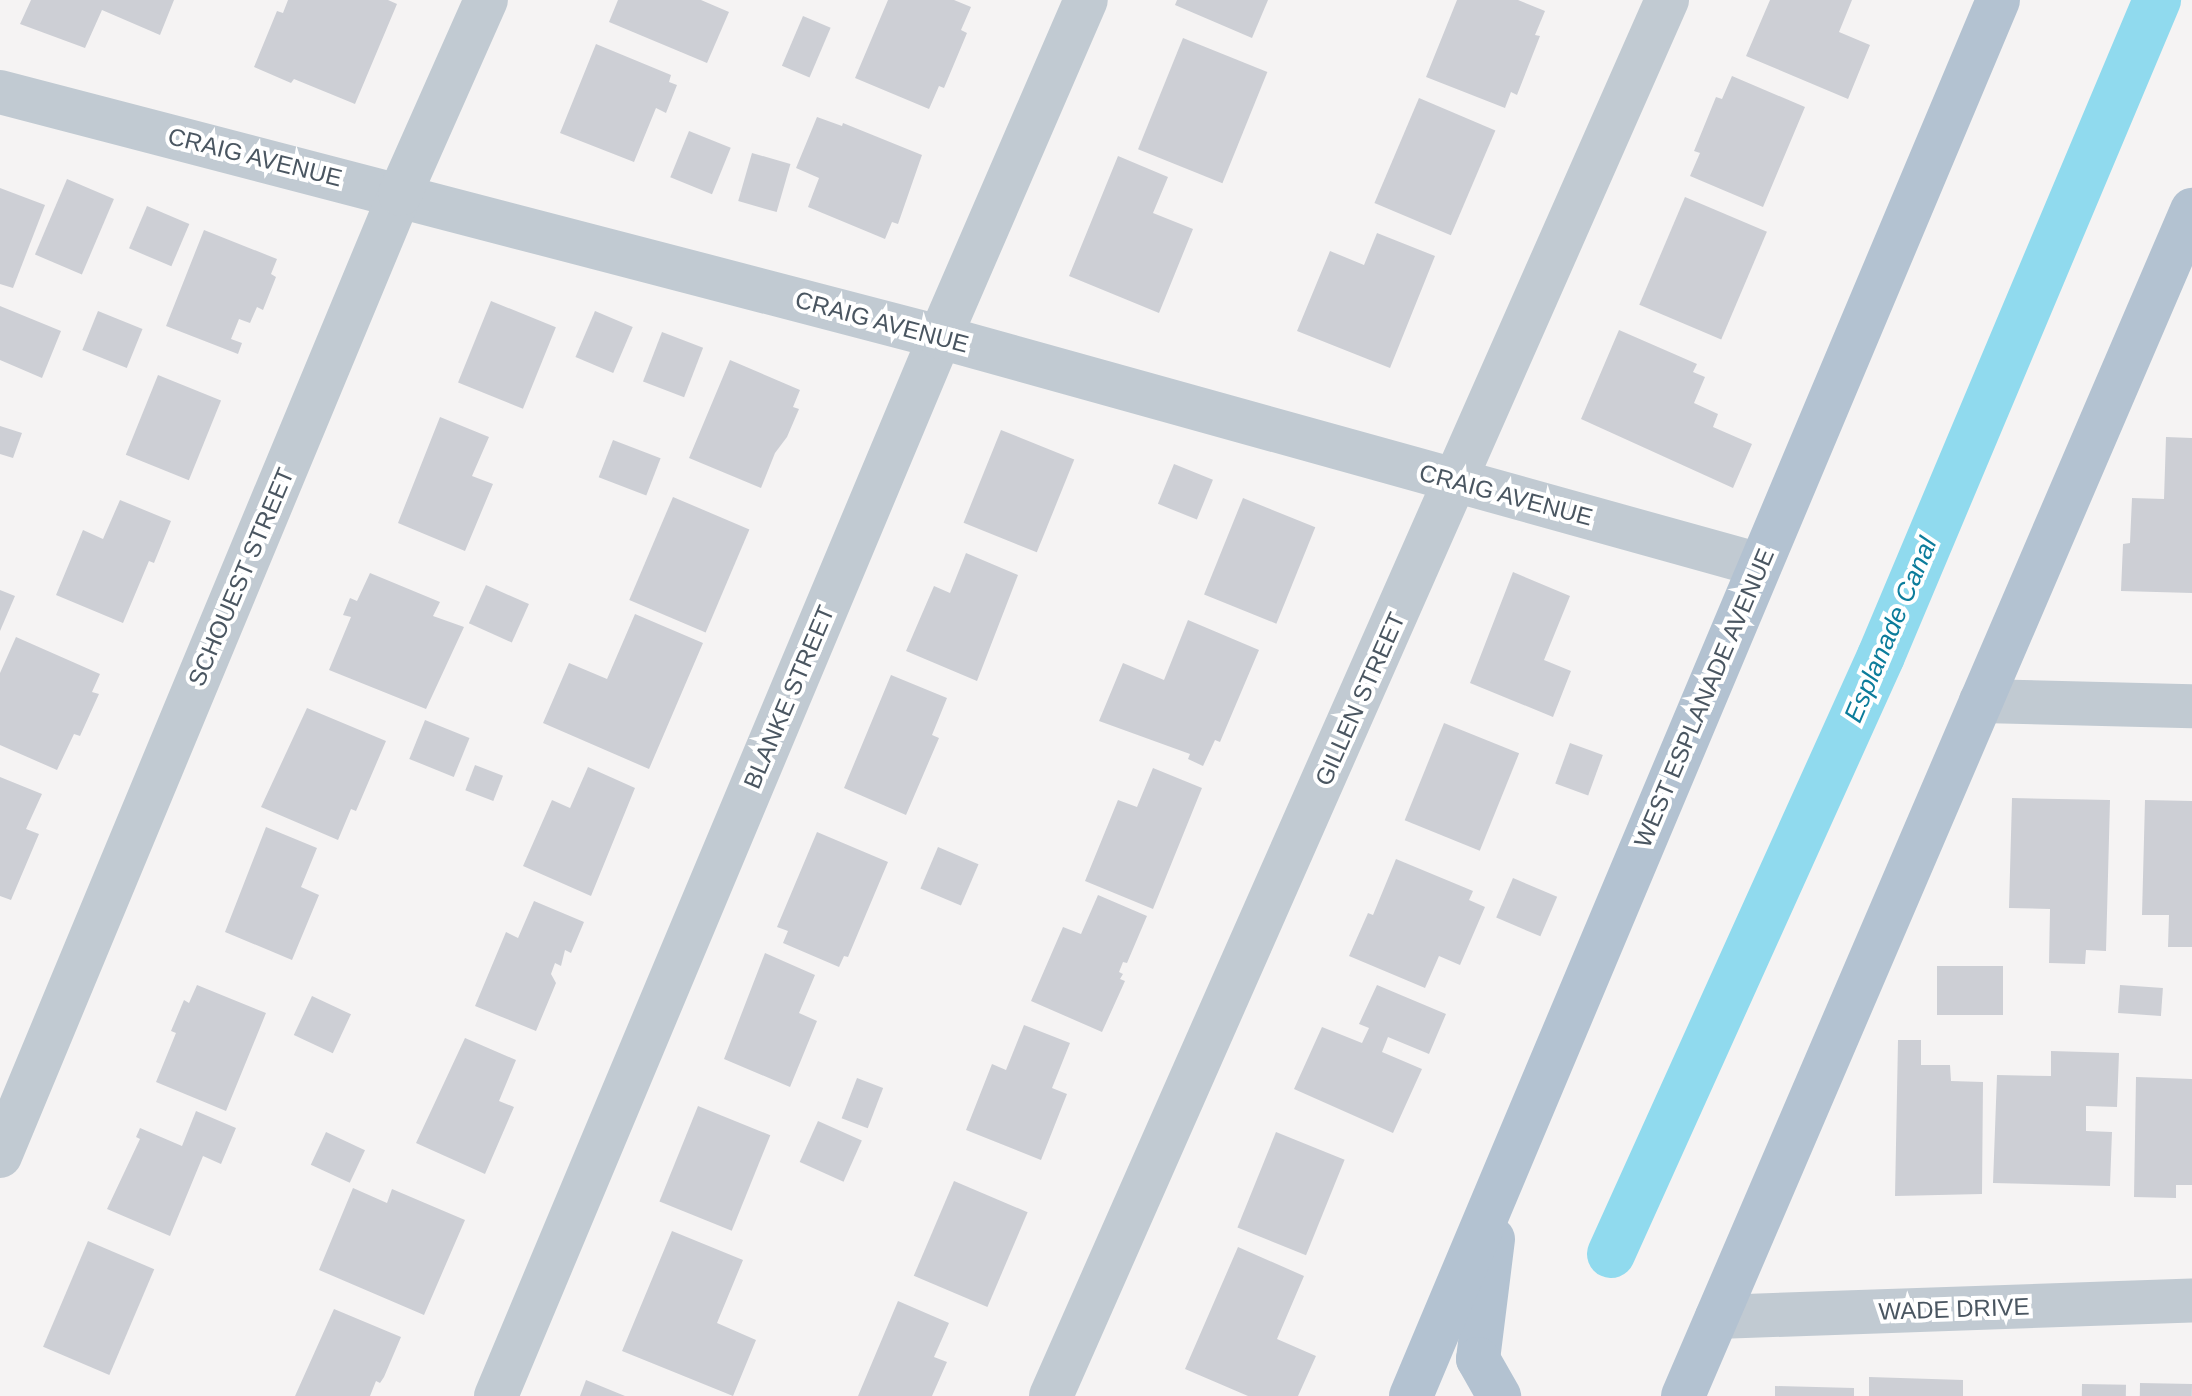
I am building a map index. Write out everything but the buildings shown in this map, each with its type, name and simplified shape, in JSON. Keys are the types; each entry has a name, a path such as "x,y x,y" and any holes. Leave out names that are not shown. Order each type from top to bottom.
{"main road":[{"name":"WEST ESPLANADE AVENUE","path":"1411,1396 1998,0"},
{"path":"1683,1396 2192,210"},
{"path":"1499,1185 1478,1359 1499,1396"}],"street":[{"name":"SCHOUEST STREET","path":"0,1156 400,194 486,0"},
{"name":"BLANKE STREET","path":"496,1396 940,337 1086,0"},
{"name":"GILLEN STREET","path":"1051,1396 1667,0"},
{"name":"CRAIG AVENUE","path":"0,92 940,337 1760,565"},
{"path":"1981,701 2192,706"},
{"name":"WADE DRIVE","path":"1717,1317 2192,1300"}],"waterway":[{"name":"Esplanade Canal","path":"1611,1254 1881,656 2157,0"}]}
